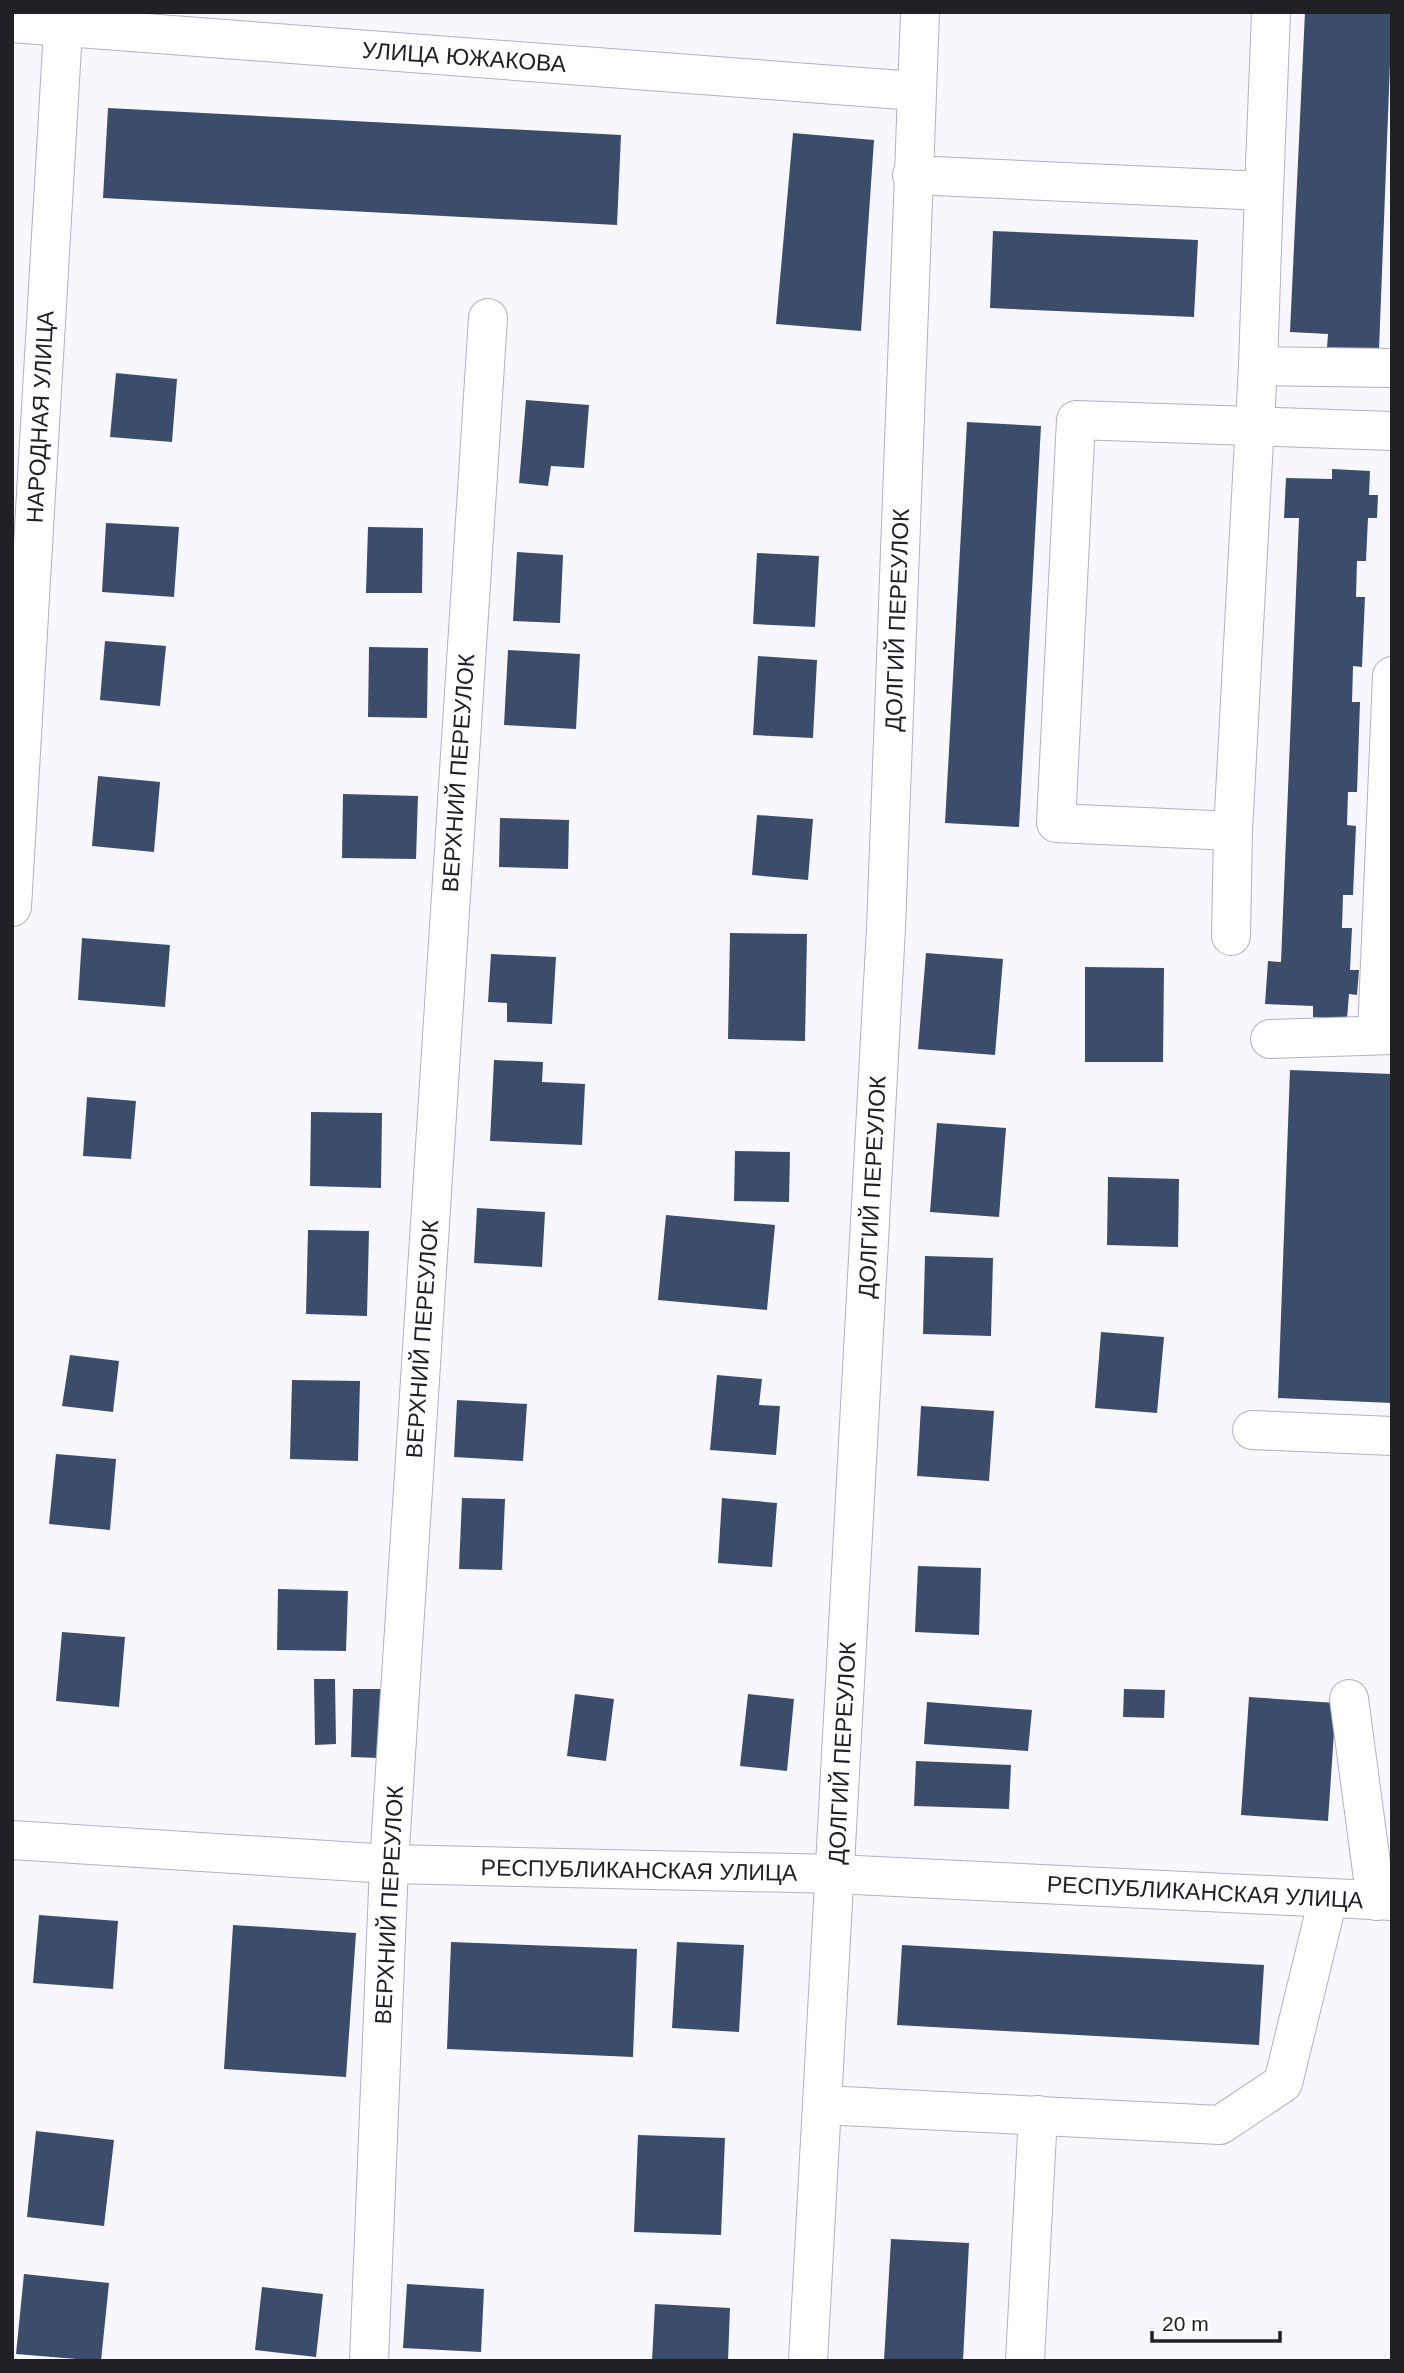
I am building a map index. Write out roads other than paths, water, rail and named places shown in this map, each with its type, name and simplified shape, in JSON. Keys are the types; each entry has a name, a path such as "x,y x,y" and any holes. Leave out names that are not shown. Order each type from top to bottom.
{"street":[{"name":"ДОЛГИЙ ПЕРЕУЛОК","path":"808,2361 886,928 920,12"},
{"path":"1231,936 1233,831 1256,426 1271,12"},
{"name":"УЛИЦА ЮЖАКОВА","path":"12,23 64,20 915,91"},
{"name":"НАРОДНАЯ УЛИЦА","path":"12,907 15,785 64,20"},
{"path":"912,175 1264,191"},
{"name":"ВЕРХНИЙ ПЕРЕУЛОК","path":"369,2361 389,1864 488,318"},
{"path":"1258,366 1392,368"},
{"path":"1233,831 1056,822 1076,420 1392,431"},
{"path":"1270,1040 1384,1035 1392,676"},
{"path":"1252,1430 1392,1436"},
{"path":"1349,1699 1384,1901"},
{"name":"РЕСПУБЛИКАНСКАЯ УЛИЦА","path":"12,1840 389,1864 835,1874 1384,1901"},
{"path":"822,2105 1220,2125 1283,2083 1328,1899"},
{"path":"1025,2361 1038,2115"}]}
